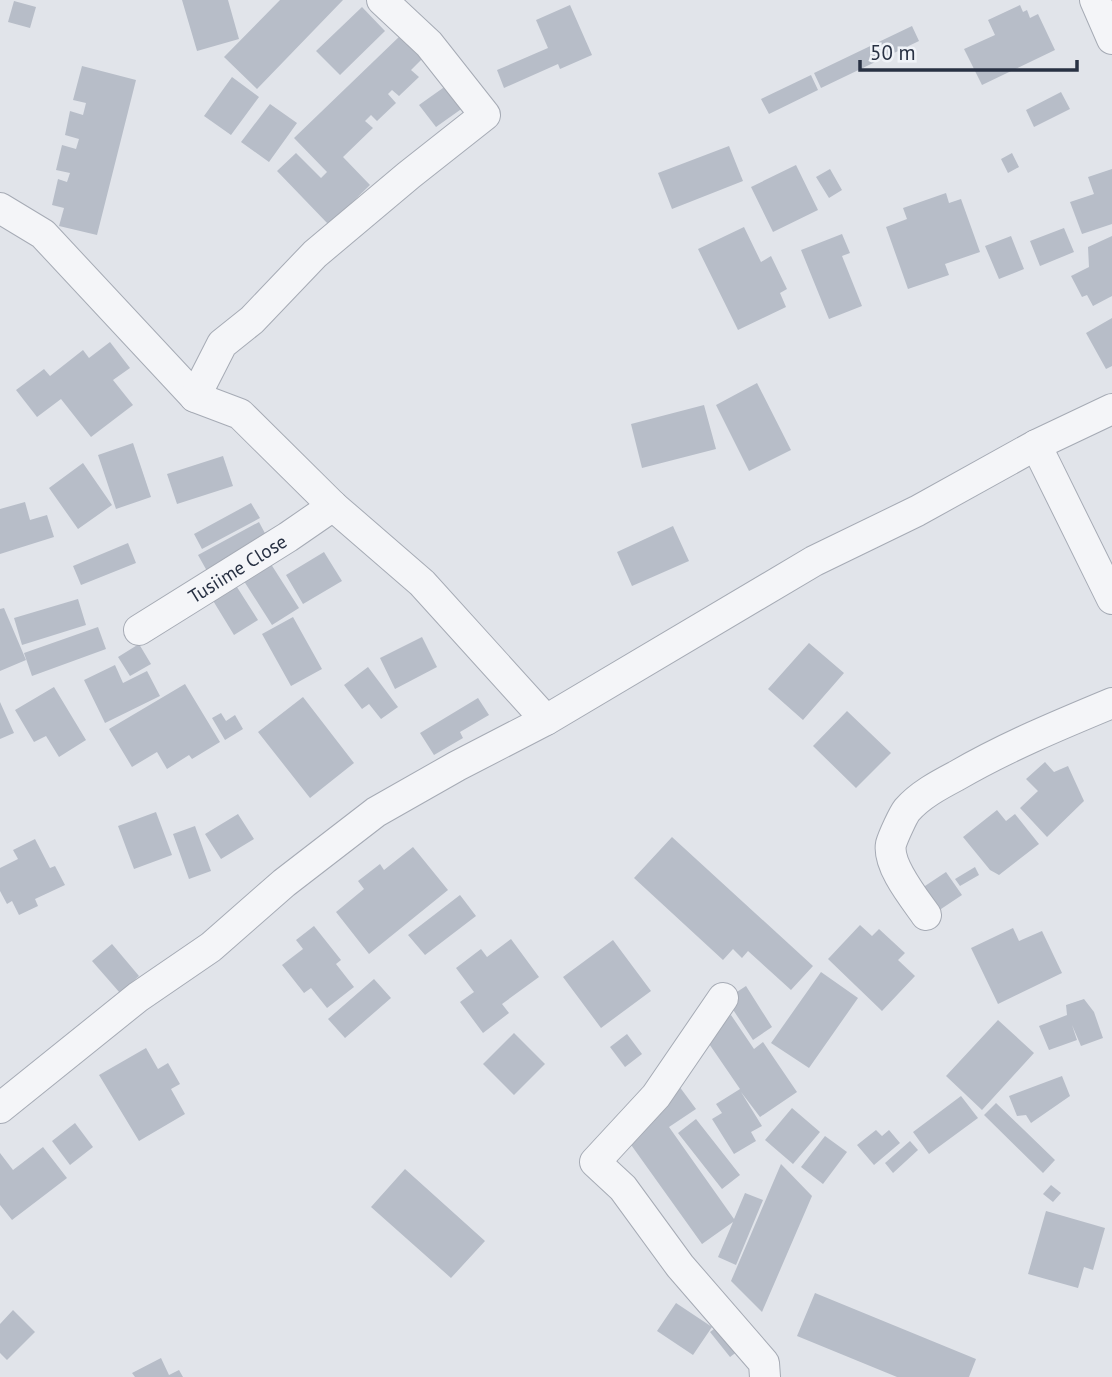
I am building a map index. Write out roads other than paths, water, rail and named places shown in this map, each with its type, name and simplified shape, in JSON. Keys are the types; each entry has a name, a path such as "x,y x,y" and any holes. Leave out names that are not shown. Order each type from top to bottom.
{"street":[{"path":"195,397 222,344 252,320 315,254 485,115 429,44 382,0"},
{"path":"1095,0 1112,38"},
{"path":"0,208 43,234 195,397 240,414 333,506 422,583 546,720"},
{"path":"0,1108 138,997 211,947 284,883 376,812 546,720 814,561 917,511 1036,445 1112,409"},
{"path":"1036,445 1112,599"},
{"name":"Tusiime Close","path":"139,631 333,506"},
{"path":"926,915 896,869 892,855 891,844 906,811 929,791 982,761 1112,703"},
{"path":"723,998 656,1096 595,1162 623,1188 680,1266 764,1363 765,1377"}]}
